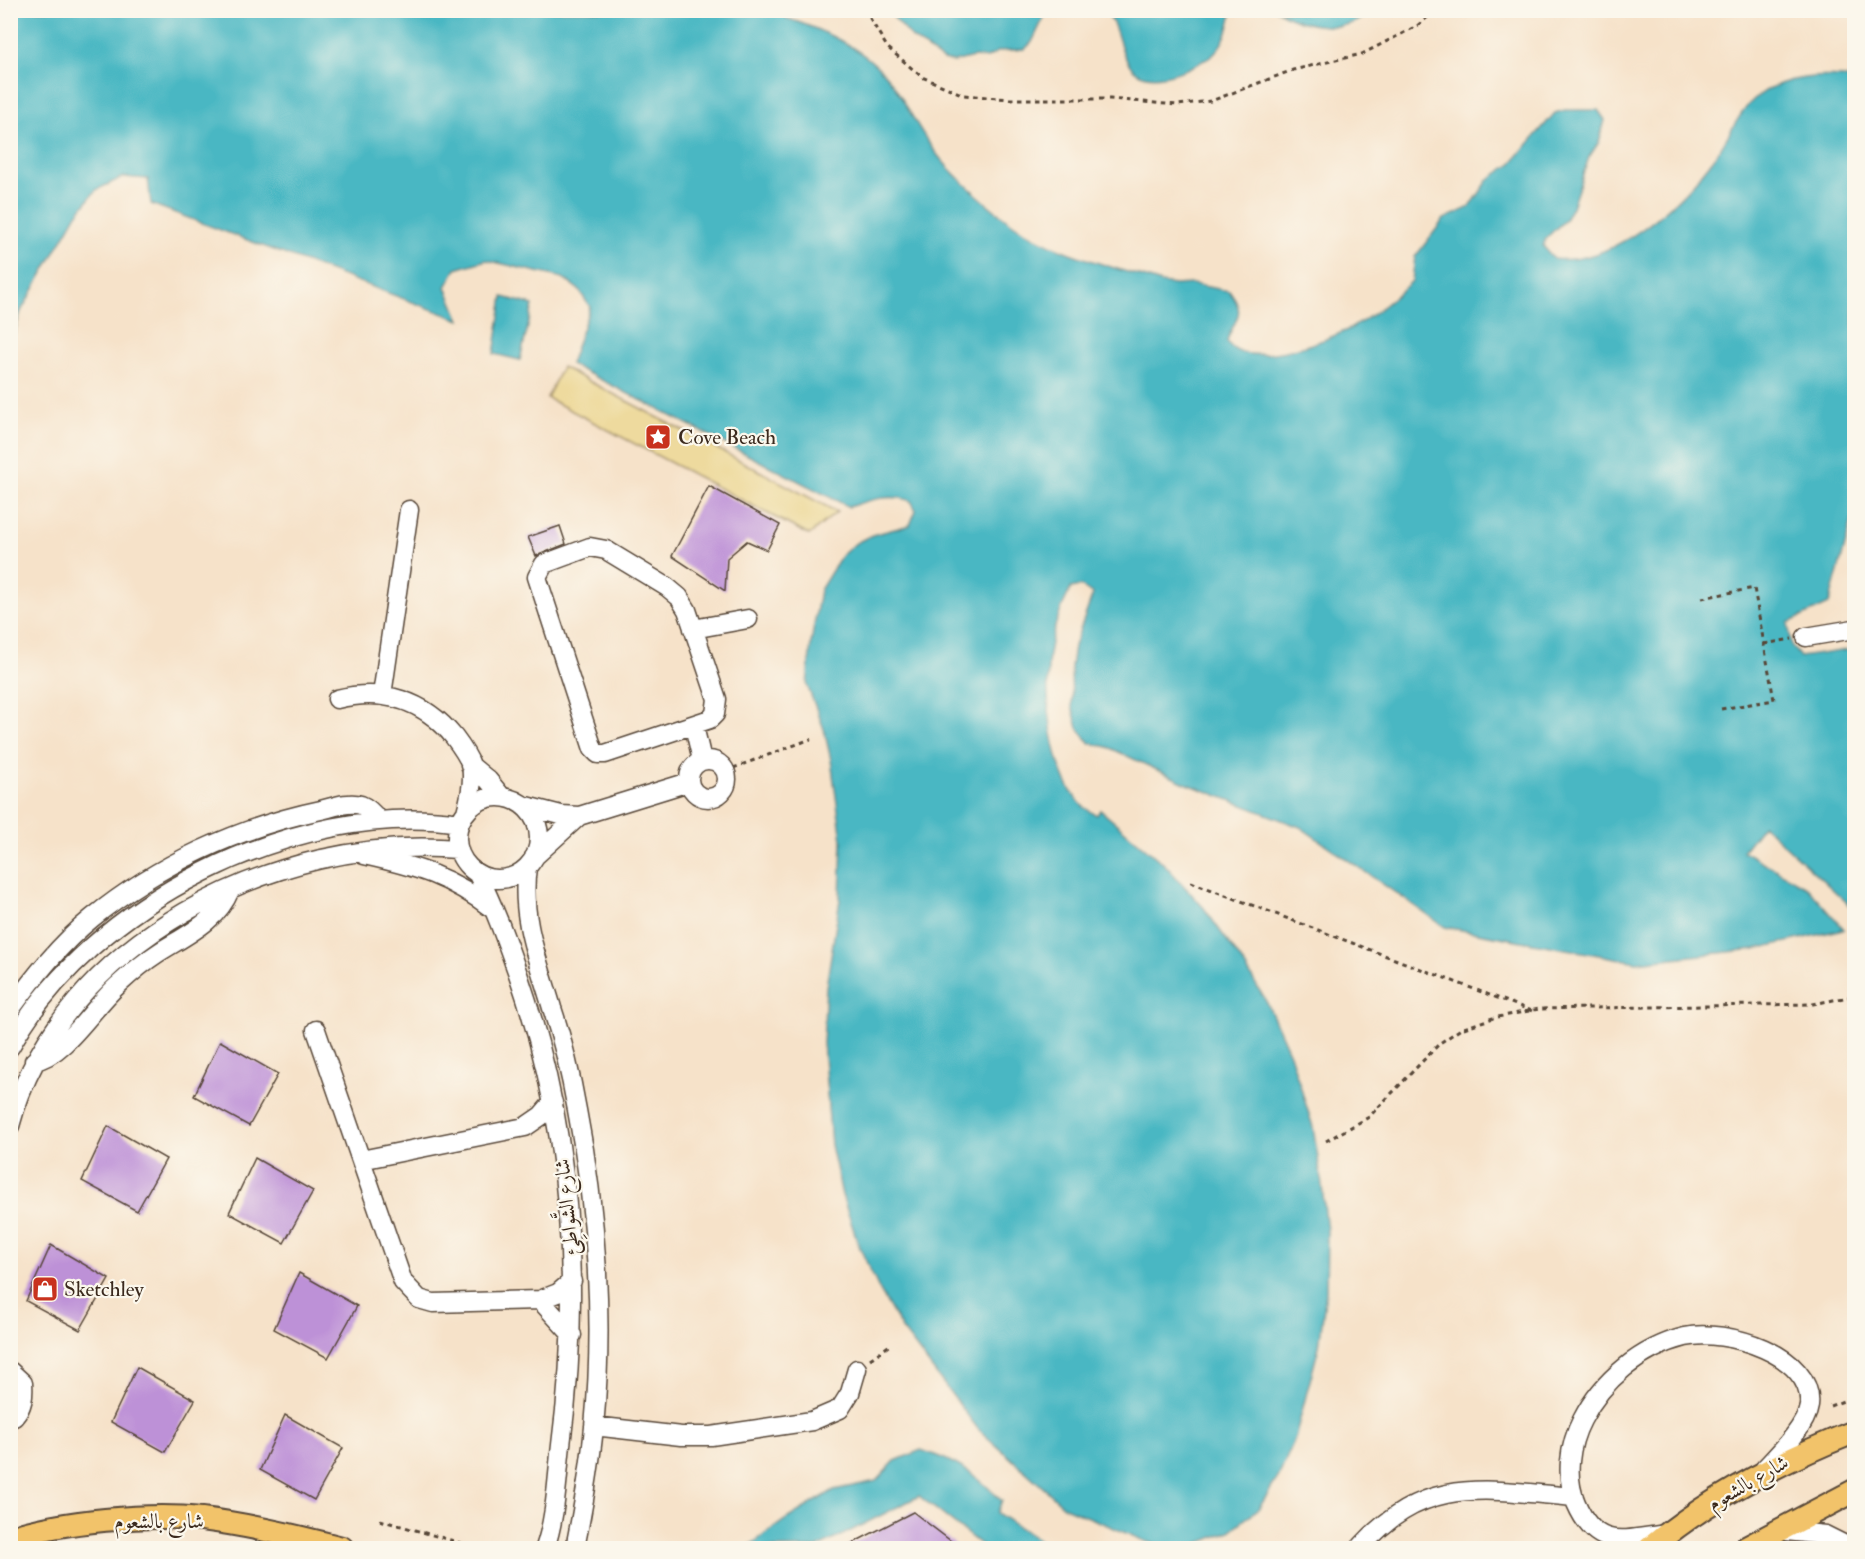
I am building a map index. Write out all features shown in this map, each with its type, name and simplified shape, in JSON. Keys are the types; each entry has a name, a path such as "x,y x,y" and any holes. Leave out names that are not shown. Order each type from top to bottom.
{"main road":[{"name":"شارع بالشعوم","path":"1650,1548 1667,1534 1759,1475 1804,1452 1854,1432"},
{"path":"1746,1548 1854,1491"},
{"name":"شارع بالشعوم","path":"10,1538 70,1524 200,1519 277,1531 342,1548"}],"street":[{"path":"382,695 409,510"},
{"path":"585,548 601,548 674,591 684,603 717,707 710,719 694,726 602,755 595,752 537,582 538,572 549,562 585,548"},
{"path":"693,629 748,619"},
{"path":"1803,637 1854,629"},
{"path":"337,699 359,694 382,695 408,701 430,714 458,741 471,765 502,797"},
{"path":"694,726 702,760"},
{"path":"702,760 712,760 726,771 727,781 724,790 708,798 699,796 692,790 689,773 702,760"},
{"path":"471,765 471,789 457,831 462,859 477,873 498,879 508,878 531,862 579,816"},
{"path":"10,1047 35,1006 68,967 119,923 165,892 219,864 255,850 317,832 378,820 463,817 482,800 502,797 561,815 579,816 689,782"},
{"path":"10,1010 45,964 89,920 142,882 189,856 259,827 346,804 362,806 378,820"},
{"path":"521,804 531,815 537,828 538,843 531,862"},
{"path":"10,1126 17,1101 34,1061 50,1057 58,1051 98,1004 136,969 208,921 221,906 230,890 294,867 353,853 400,846 459,849"},
{"path":"353,853 429,871 464,889 495,911"},
{"name":"شارع الشَّواطِئ","path":"531,862 525,898 528,929 566,1059 585,1161 596,1274 594,1426 575,1548"},
{"name":"شارع الشَّواطِئ","path":"477,873 495,911 528,1005 553,1102 567,1197 573,1281 572,1335 561,1445 545,1548"},
{"path":"316,1030 403,1282 412,1294 433,1303 540,1300 572,1335"},
{"path":"361,1160 525,1127 541,1116 553,1102"},
{"name":"شارع الشَّواطِئ","path":"525,1127 545,1134 561,1146"},
{"name":"شارع الشَّواطِئ","path":"540,1300 558,1293 573,1281"},
{"path":"1667,1534 1618,1540 1600,1536 1584,1521 1574,1497 1569,1466 1574,1436 1588,1408 1605,1385 1656,1347 1686,1337 1710,1335 1739,1341 1781,1356 1797,1368 1806,1385 1809,1406 1785,1448 1759,1475"},
{"path":"594,1426 681,1436 711,1436 812,1421 840,1409 850,1393 857,1369"},
{"path":"10,1371 23,1383 24,1393 21,1410 14,1417 10,1417"},
{"path":"1360,1548 1402,1510 1434,1495 1467,1491 1506,1491 1574,1497"},
{"path":"1777,1530 1825,1535 1851,1548"}],"path":[{"path":"865,10 887,47 904,62 922,77 964,95 1009,99 1110,99 1177,105 1211,101 1293,70 1362,54 1417,26 1436,10"},
{"path":"1702,598 1754,588 1774,700 1721,709"},
{"path":"1764,644 1803,637"},
{"path":"726,771 811,739"},
{"path":"1191,882 1532,1011"},
{"path":"1326,1141 1369,1117 1440,1043 1461,1029 1493,1018 1532,1011 1813,1004 1854,996"},
{"path":"857,1369 890,1345"},
{"path":"1830,1406 1854,1397"},
{"path":"380,1520 478,1548"}],"sand":[{"name":"Cove Beach","path":"562,367 837,512 809,535 547,398"}],"water":[{"path":"11,10 780,11 786,18 849,45 877,66 898,92 943,162 988,205 1013,224 1066,251 1161,283 1192,284 1229,291 1239,311 1227,341 1236,350 1251,354 1269,354 1310,344 1346,330 1380,309 1412,281 1415,257 1444,219 1470,207 1489,179 1510,165 1555,113 1565,110 1598,110 1605,120 1599,142 1589,157 1572,207 1565,220 1546,238 1543,246 1554,259 1577,258 1600,252 1623,241 1646,227 1666,210 1702,173 1746,108 1758,96 1792,80 1817,77 1854,78 1854,513 1829,604 1788,623 1792,647 1800,657 1854,649 1854,909 1763,825 1743,851 1808,888 1844,929 1755,949 1637,962 1445,927 1300,827 1185,783 1108,747 1090,743 1078,728 1072,706 1071,667 1074,646 1093,594 1081,586 1071,588 1054,628 1049,654 1050,718 1060,767 1069,788 1082,805 1097,815 1100,810 1165,865 1204,908 1245,966 1267,1003 1290,1054 1313,1127 1327,1231 1326,1292 1319,1346 1295,1438 1279,1476 1259,1508 1230,1531 1186,1548 1147,1542 1065,1507 978,1429 902,1329 880,1291 859,1246 842,1195 831,1145 823,1043 826,987 840,899 842,840 831,760 824,729 807,685 811,643 820,590 841,556 856,543 872,535 910,525 916,510 911,501 888,498 849,507 570,364 590,307 579,290 563,278 486,260 456,269 446,287 460,320 151,204 148,179 123,177 96,190 77,214 21,311 11,344"},
{"path":"1372,10 1362,19 1338,26 1301,21 1278,11"},
{"path":"888,11 1047,11 1032,42 1025,49 999,51 987,58 973,57 954,62 943,60 912,38"},
{"path":"1105,11 1232,11 1224,39 1214,53 1186,69 1162,76 1151,76 1141,74 1128,63 1114,25"},
{"path":"503,297 533,305 520,360 494,354"},
{"path":"921,1450 956,1464 974,1476 1002,1501 997,1513 1051,1548 985,1548 919,1496 817,1548 746,1548 785,1520 834,1490 876,1481 895,1461"}],"building":[{"name":"Cove Beach","path":"709,486 780,525 767,550 747,541 727,558 725,591 672,556"},
{"path":"560,526 566,544 536,556 528,537"},
{"path":"220,1041 278,1074 249,1126 194,1096"},
{"path":"108,1126 166,1159 137,1211 82,1181"},
{"path":"255,1158 313,1191 284,1243 229,1213"},
{"path":"51,1245 109,1279 80,1330 26,1301"},
{"path":"299,1273 357,1306 328,1358 274,1329"},
{"path":"137,1367 195,1400 165,1452 111,1422"},
{"path":"285,1415 343,1448 314,1500 260,1470"},
{"path":"913,1512 960,1548 843,1548"}],"place":[{"name":"Cove Beach","path":"658,437"},
{"name":"Sketchley","path":"45,1289"}]}
